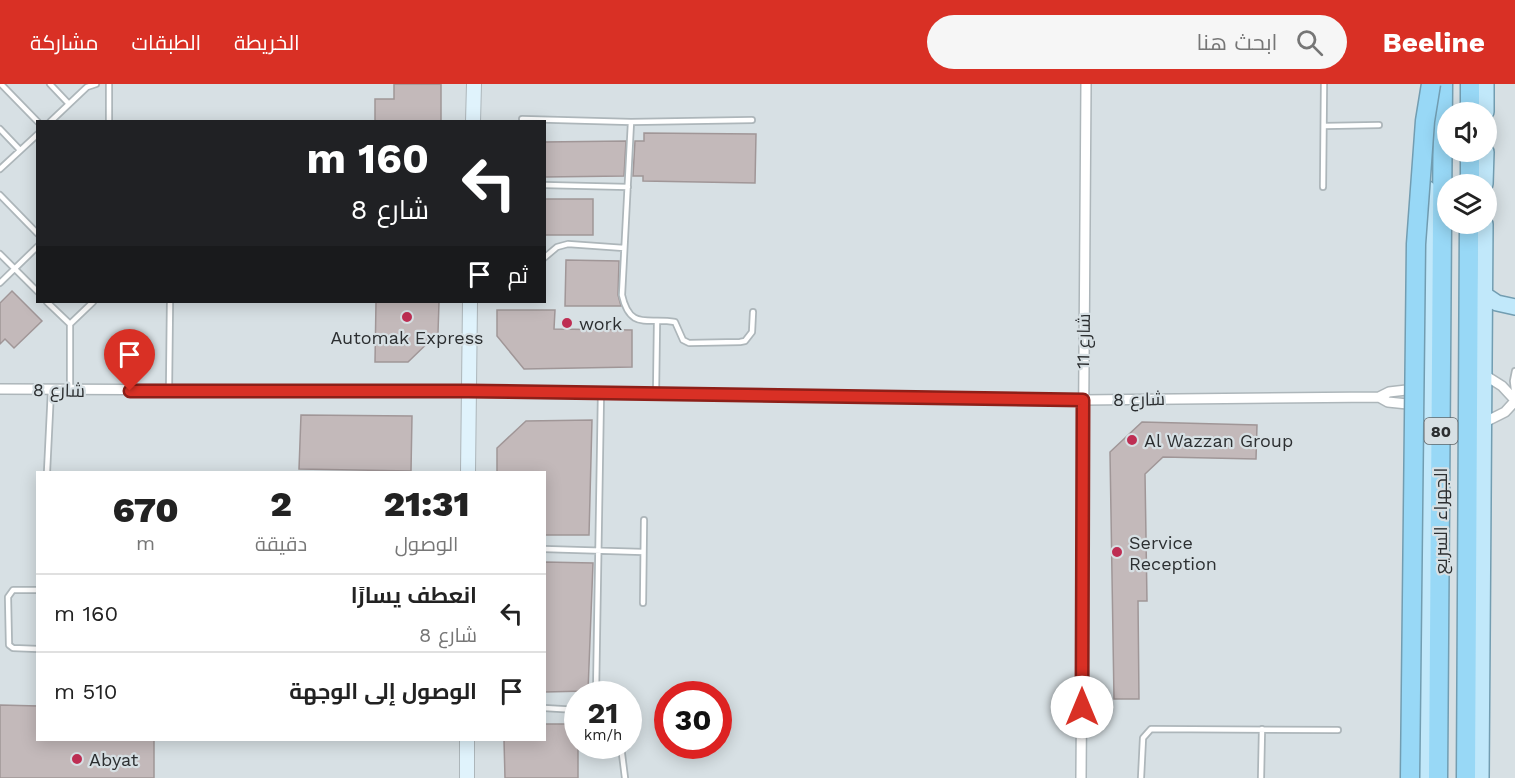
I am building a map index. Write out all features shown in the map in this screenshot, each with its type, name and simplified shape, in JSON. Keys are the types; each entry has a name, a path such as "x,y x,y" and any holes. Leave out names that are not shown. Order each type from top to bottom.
{"highway":[{"path":"1410,778 1416,244 1430,84"},
{"name":"الجهراء السريع","path":"1438,778 1443,84"},
{"path":"1470,84 1470,102"},
{"name":"الجهراء السريع","path":"1466,778 1469,234"}],"main road":[{"name":"الجهراء السريع","path":"1425,778 1430,84"},
{"path":"1486,84 1486,102"},
{"path":"1481,778 1485,234"},
{"path":"1485,294 1497,303 1515,307"}],"street":[{"path":"474,84 474,120"},
{"name":"شارع 11","path":"1081,778 1086,84"},
{"path":"468,471 470,303"},
{"path":"1483,374 1502,386 1515,400 1506,412 1484,423"},
{"name":"شارع 8","path":"0,389 170,392 468,391 1083,400 1379,397 1389,392 1427,387"},
{"name":"شارع 8","path":"1379,397 1388,402 1427,406"},
{"path":"467,741 467,778"}],"lane":[{"path":"1,84 36,120"},
{"path":"50,84 69,104"},
{"path":"52,120 87,87 96,84"},
{"path":"109,84 109,120"},
{"path":"1323,187 1324,84"},
{"path":"522,119 631,122 752,120"},
{"path":"631,122 622,296 629,315 637,320 675,322 683,340 689,343 740,342 745,341 752,332 753,312"},
{"path":"1324,126 1379,125"},
{"path":"0,129 20,150"},
{"path":"0,169 36,136"},
{"path":"546,185 628,187"},
{"path":"0,195 36,232"},
{"path":"546,256 557,247 568,244 624,248"},
{"path":"0,283 36,248"},
{"path":"0,254 36,290"},
{"path":"48,303 70,324"},
{"path":"70,390 70,324 92,303"},
{"path":"170,303 170,392"},
{"path":"656,394 657,322"},
{"path":"1515,371 1513,381 1515,400"},
{"path":"47,471 51,390"},
{"path":"596,681 601,393"},
{"path":"643,603 644,520"},
{"path":"546,549 643,552"},
{"path":"36,590 10,591 8,597 11,647 36,649"},
{"path":"0,622 9,622"},
{"path":"546,708 564,709"},
{"path":"1141,778 1143,738 1151,729 1338,730"},
{"path":"1261,778 1262,729"},
{"path":"623,759 625,778"}],"building":[{"path":"394,84 441,84 441,120 375,120 375,99 394,99"},
{"path":"644,133 756,134 755,183 643,181 643,176 633,176 635,141 644,141"},
{"path":"626,141 624,176 546,177 546,142"},
{"path":"546,199 593,199 593,235 546,235"},
{"path":"566,260 619,261 618,295 621,306 565,306"},
{"path":"12,291 42,321 14,348 5,339 0,344 0,303"},
{"name":"Automak Express","path":"376,303 439,303 438,333 408,362 375,362"},
{"path":"497,310 555,310 554,329 632,330 632,367 524,369 497,336"},
{"path":"301,415 412,416 411,471 299,469"},
{"path":"592,420 589,535 546,535 546,471 497,471 497,448 526,421"},
{"path":"1142,422 1257,425 1256,459 1163,457 1145,474 1147,601 1138,601 1139,699 1114,699 1110,452"},
{"path":"546,562 593,563 588,681 564,681 564,692 546,692"},
{"name":"Abyat","path":"0,705 36,706 36,741 154,741 154,778 0,778"},
{"path":"546,724 564,724 564,759 578,759 578,778 505,778 504,741 546,741"}],"place":[{"name":"Automak Express","path":"407,317"},
{"name":"work","path":"567,323"},
{"name":"Al Wazzan Group","path":"1132,440"},
{"name":"Service Reception","path":"1117,552"},
{"name":"Abyat","path":"77,759"}],"route":[{"path":"130,391 468,391 1083,400 1082,707"}]}
